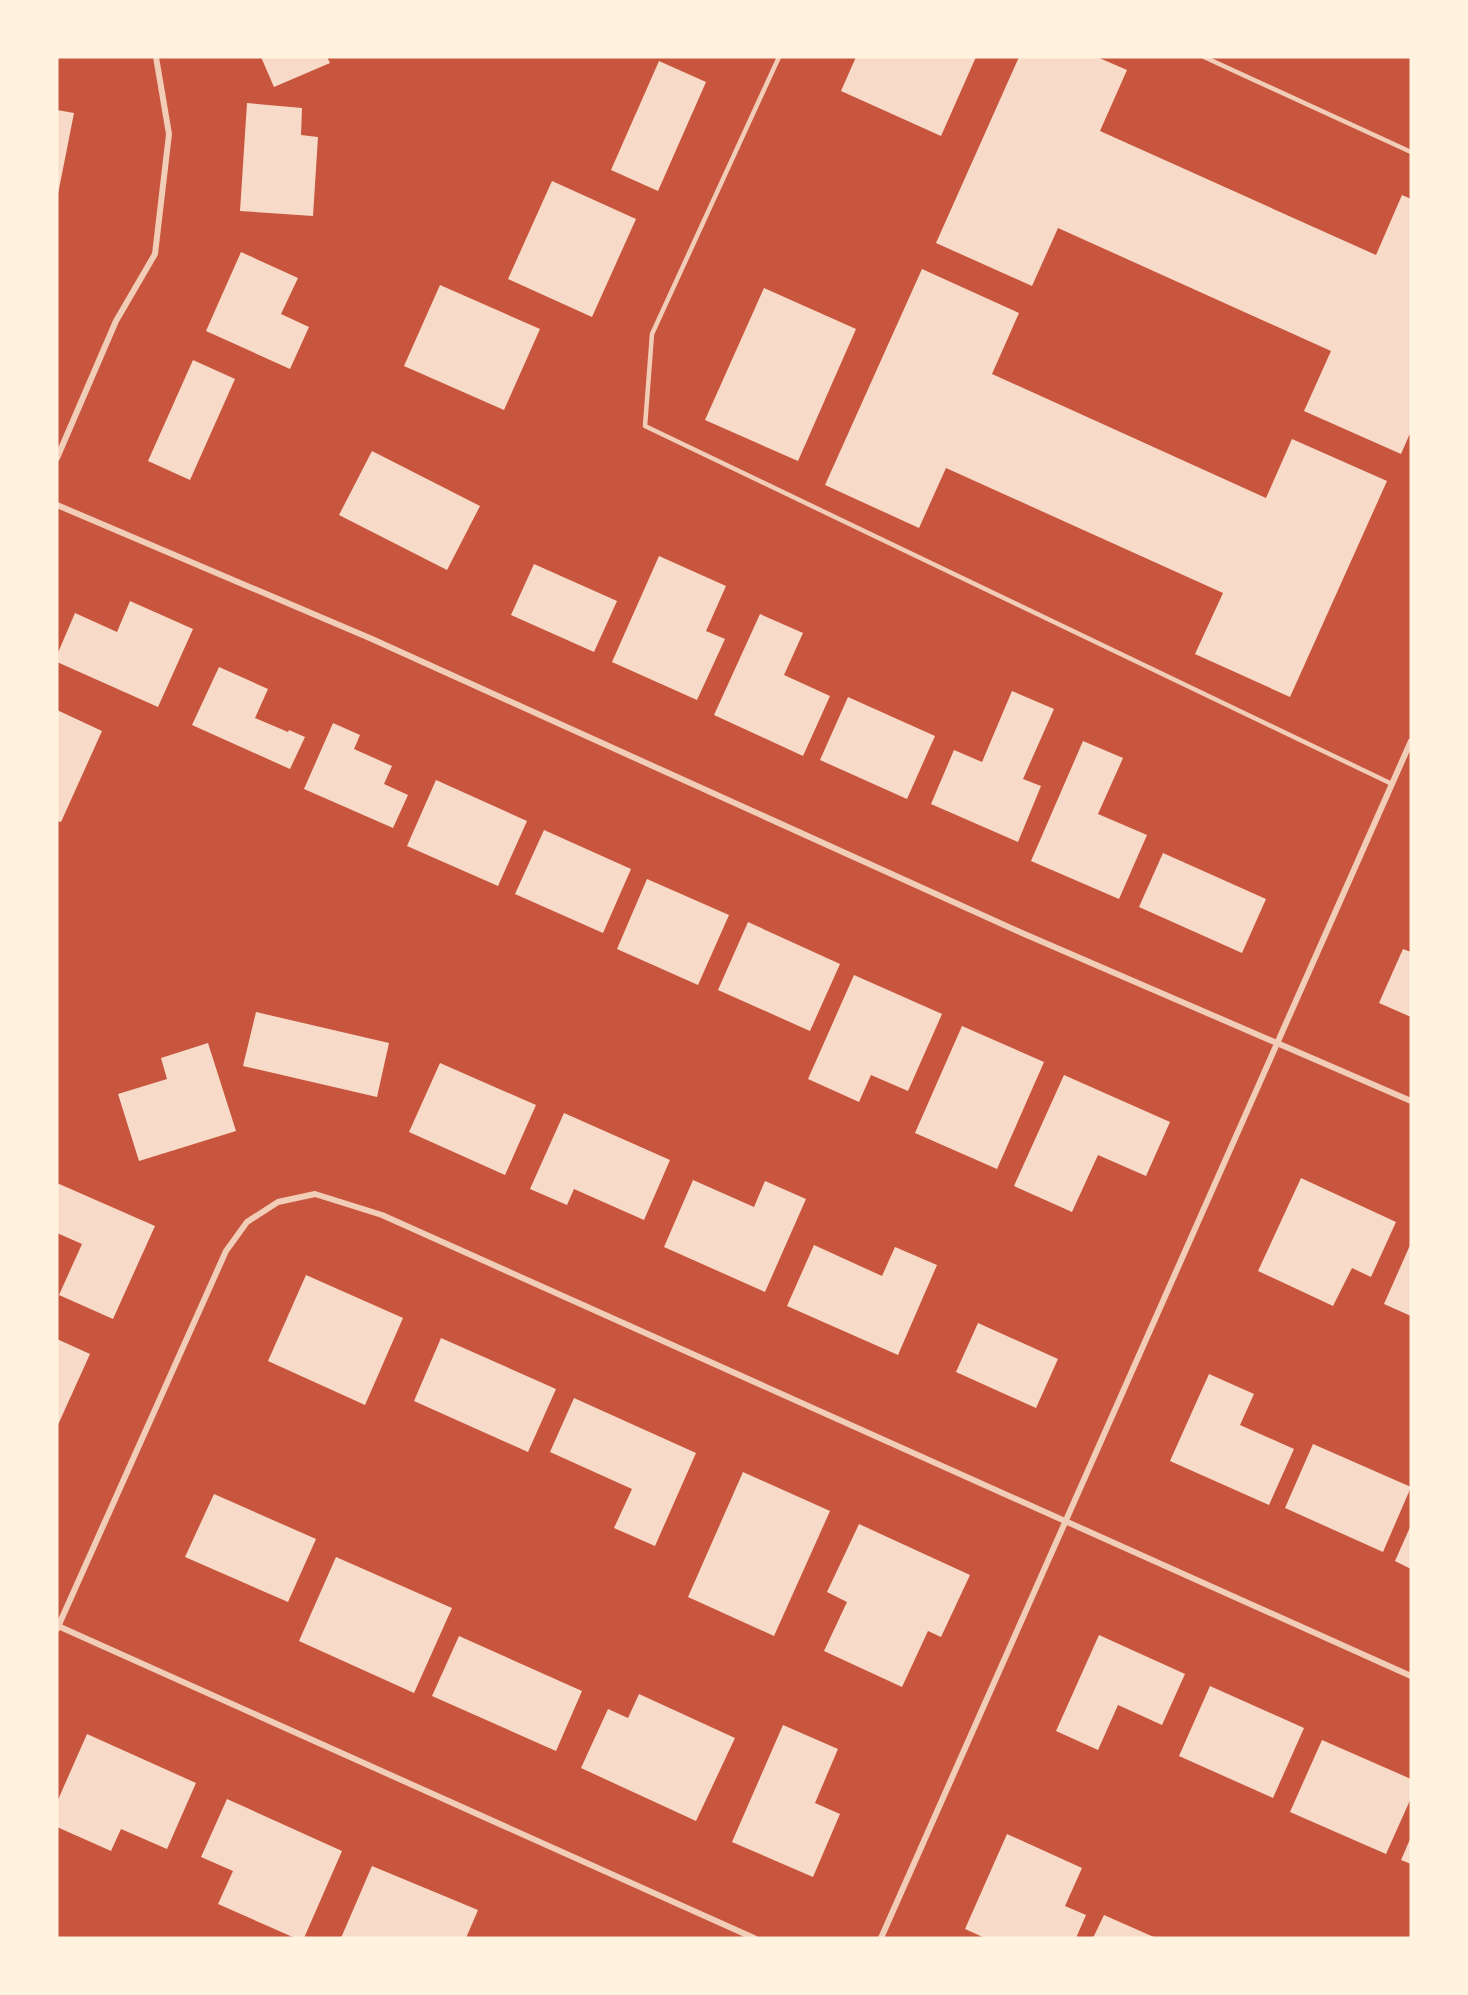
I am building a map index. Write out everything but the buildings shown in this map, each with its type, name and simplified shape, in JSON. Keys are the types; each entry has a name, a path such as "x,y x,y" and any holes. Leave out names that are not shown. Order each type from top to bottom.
{"street":[{"path":"57,458 116,321 155,254 169,134 156,57"},
{"path":"57,505 383,644 1022,933 1411,1101"},
{"path":"881,1938 1411,741"},
{"path":"754,1938 58,1627 226,1251 247,1222 278,1203 315,1194 382,1215 1411,1676"}],"lane":[{"path":"778,57 652,334 645,426 1392,784"},
{"path":"1204,57 1411,152"}]}
